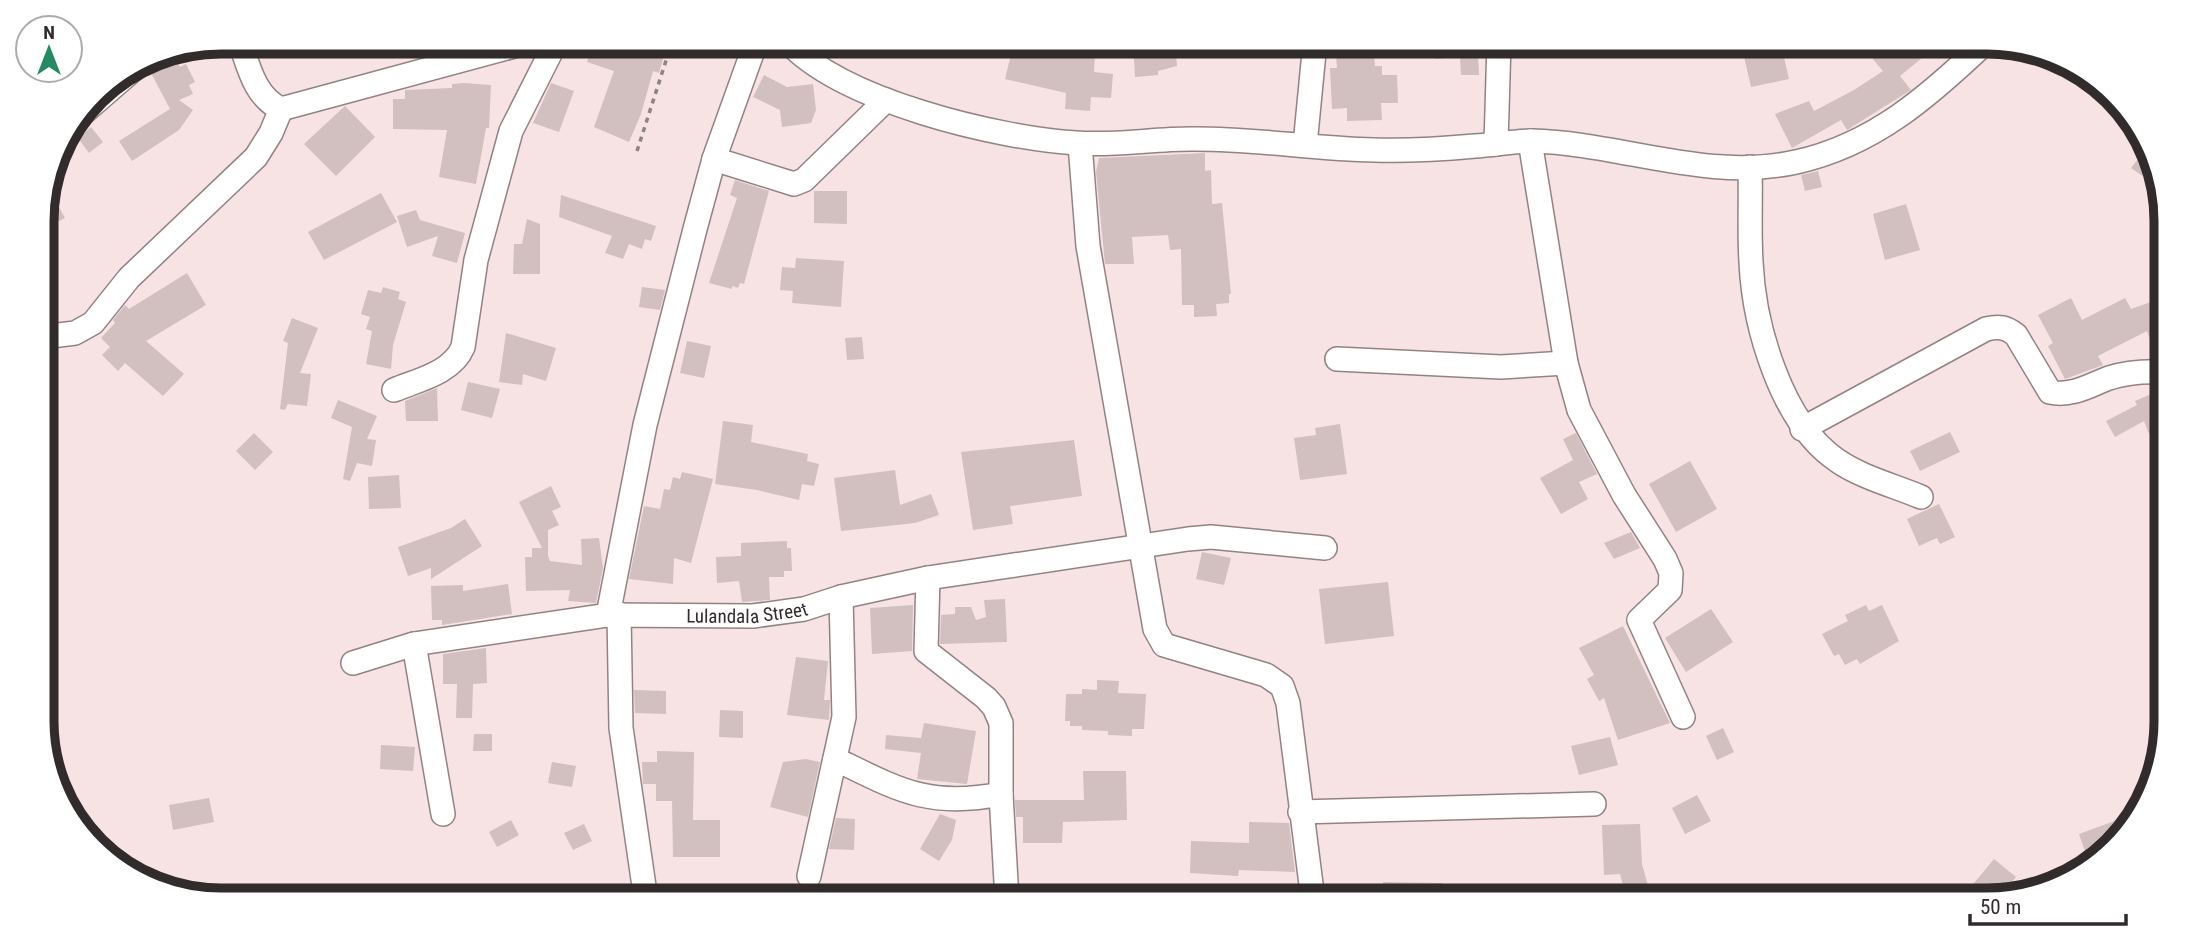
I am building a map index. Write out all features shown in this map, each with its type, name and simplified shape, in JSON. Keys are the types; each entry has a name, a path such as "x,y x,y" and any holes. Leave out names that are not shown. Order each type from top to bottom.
{"street":[{"path":"244,54 255,84 268,103 281,109 485,54"},
{"path":"394,390 451,365 463,347 476,260 511,131 550,54"},
{"path":"644,888 621,728 614,614 646,425 714,159 753,54"},
{"path":"803,54 816,65 886,100 1003,134 1080,144 1191,139 1373,150 1530,141 1580,145 1705,166 1750,167 1792,163 1830,154 1865,139 1940,85 1973,54"},
{"path":"1305,145 1314,54"},
{"path":"1496,144 1499,54"},
{"path":"714,159 794,184 804,180 886,100"},
{"path":"55,336 75,333 93,323 129,278 256,157 271,133 281,109"},
{"path":"1530,141 1566,363 1579,410 1624,495 1671,573 1670,590 1639,620 1640,630 1683,717"},
{"path":"1080,144 1088,246 1139,548 1156,629 1164,645 1266,675 1282,686 1288,703 1311,887"},
{"path":"1750,167 1751,264 1756,304 1768,351 1802,429 1838,462 1921,497"},
{"path":"1802,429 1986,329 1997,327 2007,328 2016,335 2050,392 2061,394 2112,377 2154,371"},
{"path":"1337,359 1501,367 1566,363"},
{"name":"Lulandala Street","path":"353,663 414,644 614,614 752,616 804,609 841,597 928,578 1211,537 1325,548"},
{"path":"928,578 926,651 995,707 1001,723 1001,794 1006,888"},
{"path":"809,876 844,717 841,597"},
{"path":"414,644 443,814"},
{"path":"835,759 916,796 948,801 1001,794"},
{"path":"1300,812 1594,804"}],"path":[{"path":"637,151 669,54"}],"building":[{"path":"590,54 665,54 659,73 653,71 641,114 629,142 594,127 614,71 587,62"},
{"path":"1011,54 1095,54 1094,72 1113,74 1111,98 1091,97 1090,111 1065,109 1066,93 1005,79"},
{"path":"1134,54 1176,54 1177,66 1158,71 1158,75 1135,77"},
{"path":"1336,54 1374,54 1375,66 1382,66 1382,75 1397,75 1398,103 1381,103 1382,120 1347,121 1347,108 1332,109 1330,68 1337,68"},
{"path":"1435,54 1485,54 1478,56 1479,75 1461,75 1460,57 1435,59"},
{"path":"1743,54 1783,54 1789,79 1751,87"},
{"path":"1877,54 1919,54 1922,58 1900,76 1911,90 1847,130 1841,120 1792,148 1775,114 1809,101 1814,111 1854,90 1883,71 1872,58"},
{"path":"177,60 180,67 186,64 195,82 189,85 193,94 179,100 193,110 179,130 132,161 119,141 170,109 151,73"},
{"path":"764,75 787,87 813,84 816,110 811,123 782,127 780,110 753,97"},
{"path":"551,83 574,91 559,132 533,123"},
{"path":"452,84 491,85 489,128 486,128 476,184 439,177 447,130 393,129 393,99 405,99 405,90 452,88"},
{"path":"345,106 375,137 336,176 304,144"},
{"path":"91,127 103,142 89,153 78,138"},
{"path":"1205,153 1205,171 1211,170 1212,204 1222,203 1231,294 1229,303 1216,304 1217,316 1194,317 1194,305 1182,305 1181,249 1170,250 1168,235 1132,237 1134,264 1105,264 1096,172 1099,158"},
{"path":"2140,156 2148,180 2131,168"},
{"path":"1818,171 1822,187 1805,191 1801,175"},
{"path":"735,180 769,191 744,284 740,283 738,288 732,286 732,289 709,283 737,198 730,195"},
{"path":"814,191 847,191 847,224 814,223"},
{"path":"381,193 397,222 324,260 308,232"},
{"path":"561,195 656,226 651,241 645,239 642,249 629,244 623,259 605,253 612,236 559,217"},
{"path":"56,201 65,218 55,223"},
{"path":"1906,204 1920,250 1885,260 1873,214"},
{"path":"416,210 420,220 465,233 457,263 432,256 438,236 407,247 397,216"},
{"path":"527,219 540,224 540,274 513,274 514,244 522,244"},
{"path":"796,258 844,261 841,307 792,303 793,291 780,290 782,267 795,268"},
{"path":"187,273 206,305 146,341 184,374 163,396 125,363 118,371 102,355 110,347 101,338 115,323 113,320 125,305 129,309"},
{"path":"383,287 400,292 398,299 406,302 393,345 391,369 366,364 372,331 366,329 370,317 361,314 368,290 381,293"},
{"path":"642,287 665,290 660,310 639,307"},
{"path":"2071,298 2082,320 2125,298 2131,309 2154,301 2154,341 2151,342 2147,331 2098,356 2103,365 2065,379 2048,346 2053,343 2038,315"},
{"path":"292,318 318,328 300,373 311,374 307,406 288,404 289,401 285,410 280,409 288,343 283,341"},
{"path":"506,333 556,348 546,381 523,374 522,385 499,382"},
{"path":"862,337 864,359 847,360 845,338"},
{"path":"687,341 711,346 704,378 680,373"},
{"path":"468,382 500,389 492,418 461,410"},
{"path":"437,388 438,421 406,421 405,401"},
{"path":"2154,393 2154,432 2149,434 2144,421 2115,437 2106,421 2137,405 2135,401"},
{"path":"338,400 377,416 367,439 376,440 372,466 357,463 350,481 343,479 352,427 331,418"},
{"path":"723,421 753,425 751,442 808,454 807,461 819,464 814,486 802,484 799,500 715,484"},
{"path":"1340,424 1347,474 1300,480 1294,438 1316,435 1315,428"},
{"path":"1950,432 1960,452 1920,471 1910,451"},
{"path":"254,433 273,452 255,470 236,451"},
{"path":"1576,433 1597,474 1579,482 1588,499 1561,514 1540,478 1573,460 1563,439"},
{"path":"1074,440 1082,496 1010,506 1013,524 973,530 961,452"},
{"path":"1690,461 1717,509 1676,532 1649,484"},
{"path":"895,470 900,505 931,494 939,515 915,523 841,531 834,478"},
{"path":"682,472 713,479 691,563 674,558 673,584 629,579 644,506 660,509 664,489 670,490 673,477 680,479"},
{"path":"399,475 401,508 369,509 368,477"},
{"path":"551,486 561,507 552,511 559,525 548,530 548,556 550,561 582,565 581,539 599,538 603,568 596,603 568,601 570,590 526,591 525,557 532,557 532,548 542,548 519,502"},
{"path":"1939,504 1955,537 1940,544 1937,538 1919,546 1907,519"},
{"path":"465,519 482,546 431,579 431,568 408,576 398,547 451,528"},
{"path":"1631,532 1640,548 1614,559 1604,543"},
{"path":"787,541 787,548 791,548 792,571 784,571 784,577 769,577 770,600 742,602 739,581 717,583 716,557 741,556 741,543"},
{"path":"1202,552 1231,558 1224,585 1196,579"},
{"path":"1388,582 1394,636 1325,644 1319,589"},
{"path":"508,584 512,614 442,625 442,620 432,620 431,586 463,585 463,591"},
{"path":"1005,599 1007,642 940,644 941,615 955,614 955,607 971,607 976,620 986,617 984,600"},
{"path":"913,605 912,651 872,654 870,608"},
{"path":"1866,605 1869,611 1882,605 1899,641 1860,664 1857,659 1845,665 1839,654 1834,656 1822,634 1848,621 1845,615"},
{"path":"1711,609 1733,642 1686,672 1665,638"},
{"path":"1623,626 1670,723 1618,740 1604,698 1599,701 1587,679 1594,675 1579,648"},
{"path":"486,648 487,683 473,684 472,718 456,718 457,684 443,684 443,654"},
{"path":"796,657 828,661 824,700 830,700 829,720 787,715"},
{"path":"1097,680 1119,681 1118,693 1146,694 1144,729 1132,729 1132,736 1108,735 1108,731 1082,730 1082,726 1070,726 1070,721 1065,721 1066,694 1082,694 1082,689 1097,690"},
{"path":"634,690 666,691 666,714 635,713"},
{"path":"720,710 743,711 743,738 719,737"},
{"path":"924,723 976,731 967,784 917,779 921,753 885,749 886,735 921,738"},
{"path":"1723,728 1734,752 1717,760 1706,736"},
{"path":"474,734 492,734 492,751 473,751"},
{"path":"1610,737 1618,765 1579,775 1571,746"},
{"path":"381,745 415,747 413,771 380,769"},
{"path":"657,751 694,752 693,820 720,820 720,857 673,857 672,801 656,801 656,784 643,784 642,762 657,762"},
{"path":"806,759 820,762 808,817 770,807 783,762"},
{"path":"552,762 576,766 572,787 548,783"},
{"path":"1083,771 1126,771 1127,820 1063,822 1062,843 1023,843 1023,817 1016,817 1015,800 1084,800"},
{"path":"1697,795 1711,821 1685,834 1672,808"},
{"path":"209,798 214,822 173,830 169,805"},
{"path":"940,814 956,820 952,840 939,861 920,849"},
{"path":"836,818 855,819 854,850 829,849"},
{"path":"2122,818 2105,839 2086,855 2079,834"},
{"path":"511,820 519,835 497,847 489,832"},
{"path":"1249,822 1289,823 1295,872 1239,870 1238,876 1190,873 1191,841 1249,843"},
{"path":"584,824 592,841 573,850 564,833"},
{"path":"1640,824 1642,864 1648,887 1624,887 1620,874 1604,875 1602,825"},
{"path":"1994,859 2016,877 2009,886 1971,887"},
{"path":"1383,882 1443,883 1443,887 1383,887"}]}
